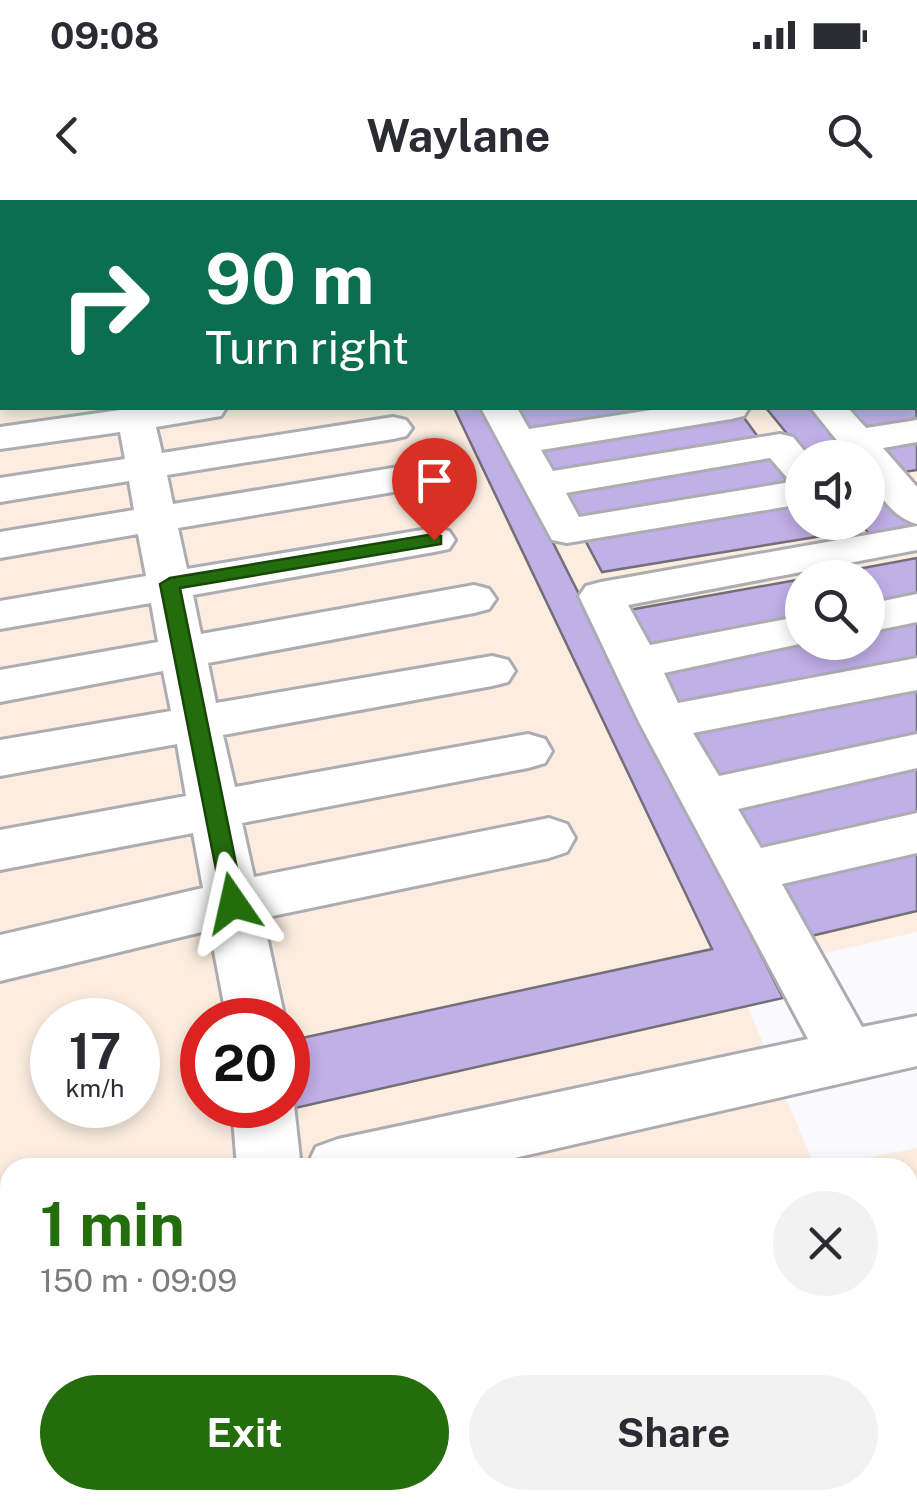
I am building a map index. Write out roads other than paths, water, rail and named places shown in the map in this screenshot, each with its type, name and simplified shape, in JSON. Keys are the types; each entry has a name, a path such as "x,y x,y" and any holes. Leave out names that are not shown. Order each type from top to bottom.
{"lane":[{"path":"0,438 195,410"},
{"path":"500,410 637,663 662,722 708,797 847,1056"},
{"path":"518,442 718,410"},
{"path":"753,410 785,451"},
{"path":"831,410 856,440"},
{"path":"136,419 252,998"},
{"path":"0,490 393,428"},
{"path":"863,440 917,431"},
{"path":"540,484 785,460"},
{"path":"885,468 909,491"},
{"path":"0,545 422,475"},
{"path":"567,531 785,495"},
{"path":"601,596 917,538"},
{"path":"0,615 434,540"},
{"path":"0,686 474,599"},
{"path":"885,615 917,608"},
{"path":"637,663 785,633"},
{"path":"0,758 492,671"},
{"path":"662,722 917,674"},
{"path":"0,850 528,751"},
{"path":"708,797 917,751"},
{"path":"748,870 917,833"},
{"path":"0,958 233,903 550,838"},
{"path":"383,1158 917,1040"},
{"path":"265,1128 268,1158"}]}
